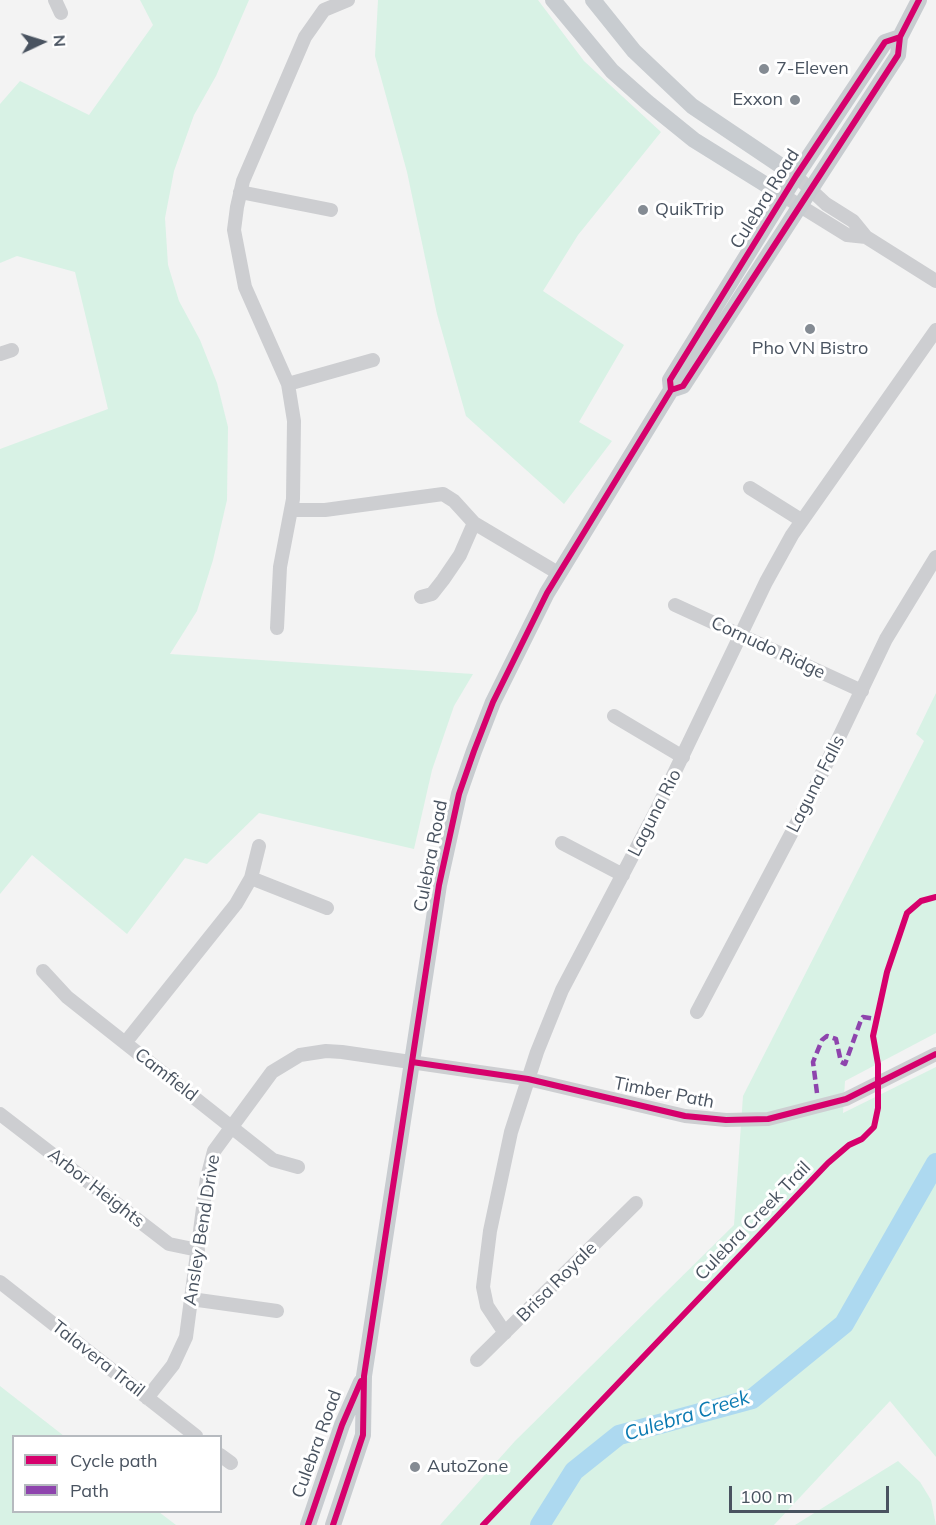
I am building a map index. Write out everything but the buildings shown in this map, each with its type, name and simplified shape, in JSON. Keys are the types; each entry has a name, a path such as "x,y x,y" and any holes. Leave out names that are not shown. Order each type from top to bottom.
{"main road":[{"path":"553,0 612,71 676,126 739,169 784,196"},
{"path":"593,0 633,51 692,106 796,176"},
{"name":"Culebra Road","path":"671,390 683,386 898,55 900,37 919,0"},
{"name":"Culebra Road","path":"333,1525 363,1435 364,1376 439,885 459,794 493,702 558,573 671,390 670,380 796,176 885,42 900,37"},
{"path":"676,126 692,106"},
{"name":"Culebra Road","path":"308,1525 342,1425 364,1376"}],"street":[{"path":"277,628 280,567 291,510 294,421 288,384 245,287 234,230 240,192 266,125 305,37 324,10 348,0"},
{"path":"796,176 826,204 853,221 866,237 936,281"},
{"path":"240,192 331,210"},
{"path":"784,196 847,235 866,237"},
{"name":"Laguna Rio","path":"505,1333 487,1306 483,1287 499,1185 528,1079 561,990 683,757 766,582 801,520 936,330"},
{"path":"288,384 373,360"},
{"path":"750,488 801,520"},
{"path":"291,510 325,510 443,494 454,501 474,523 558,573"},
{"path":"421,597 432,594 443,580 460,555 474,523"},
{"name":"Laguna Falls","path":"697,1012 810,798 898,616 936,557"},
{"name":"Cornudo Ridge","path":"675,605 862,690"},
{"path":"614,716 683,757"},
{"path":"562,843 623,875"},
{"path":"125,1044 236,904 251,878 259,846"},
{"path":"251,878 327,908"},
{"name":"Camfield","path":"43,971 67,997 273,1160 297,1167"},
{"name":"Ansley Bend Drive","path":"147,1398 182,1349 210,1164 220,1139 272,1072 300,1055 326,1051 412,1062"},
{"name":"Timber Path","path":"412,1062 528,1079 685,1116 726,1120 768,1119 846,1100 936,1054"},
{"name":"Arbor Heights","path":"0,1114 169,1244 198,1250"},
{"name":"Brisa Royale","path":"477,1360 636,1203"},
{"name":"Talavera Trail","path":"0,1282 193,1435"},
{"path":"191,1299 277,1311"}],"green space":[{"path":"140,0 249,0 216,76 194,115 174,171 165,218 168,265 179,301 200,340 217,383 228,427 227,500 213,560 197,611 170,654 473,674 454,706 432,770 414,849 259,813 207,864 185,858 127,934 32,855 0,894 0,449 108,409 75,272 17,256 0,263 0,104 20,81 89,115 153,25"},
{"path":"378,0 538,0 584,61 661,132 578,235 543,291 624,345 579,422 612,441 564,504 466,416 437,314 407,172 375,56"},
{"path":"936,693 936,1033 845,1081 843,1113 936,1067 936,1457 890,1401 774,1525 440,1525 515,1441 734,1225 743,1096 924,741 916,734"},
{"path":"0,1386 63,1435 12,1435 12,1513 160,1513 176,1525 0,1525"},
{"path":"898,1461 920,1482 931,1500 936,1525 795,1525"}],"waterway":[{"name":"Culebra Creek","path":"540,1525 574,1471 619,1435 752,1399 844,1324 936,1163"}],"marked path":[{"path":"817,1093 813,1062 822,1040 827,1036 836,1039 841,1062 845,1064 861,1020 863,1017 875,1019"}],"cycle path":[{"path":"671,390 683,386 898,55 900,37 919,0"},
{"path":"333,1525 363,1435 364,1376 439,885 459,794 474,751 493,702 547,593 671,390 670,380 796,176 885,42 900,37"},
{"name":"Culebra Creek Trail","path":"483,1525 828,1163 849,1145 862,1139 874,1127 878,1108 878,1064 873,1036 887,972 907,913 921,901 936,897"},
{"path":"412,1062 528,1079 685,1116 726,1120 768,1119 846,1099 936,1054"},
{"path":"308,1525 342,1425 361,1381"}],"place":[{"name":"7-Eleven","path":"764,69"},
{"name":"Exxon","path":"795,100"},
{"name":"QuikTrip","path":"643,210"},
{"name":"Pho VN Bistro","path":"810,329"},
{"name":"AutoZone","path":"415,1467"}]}
